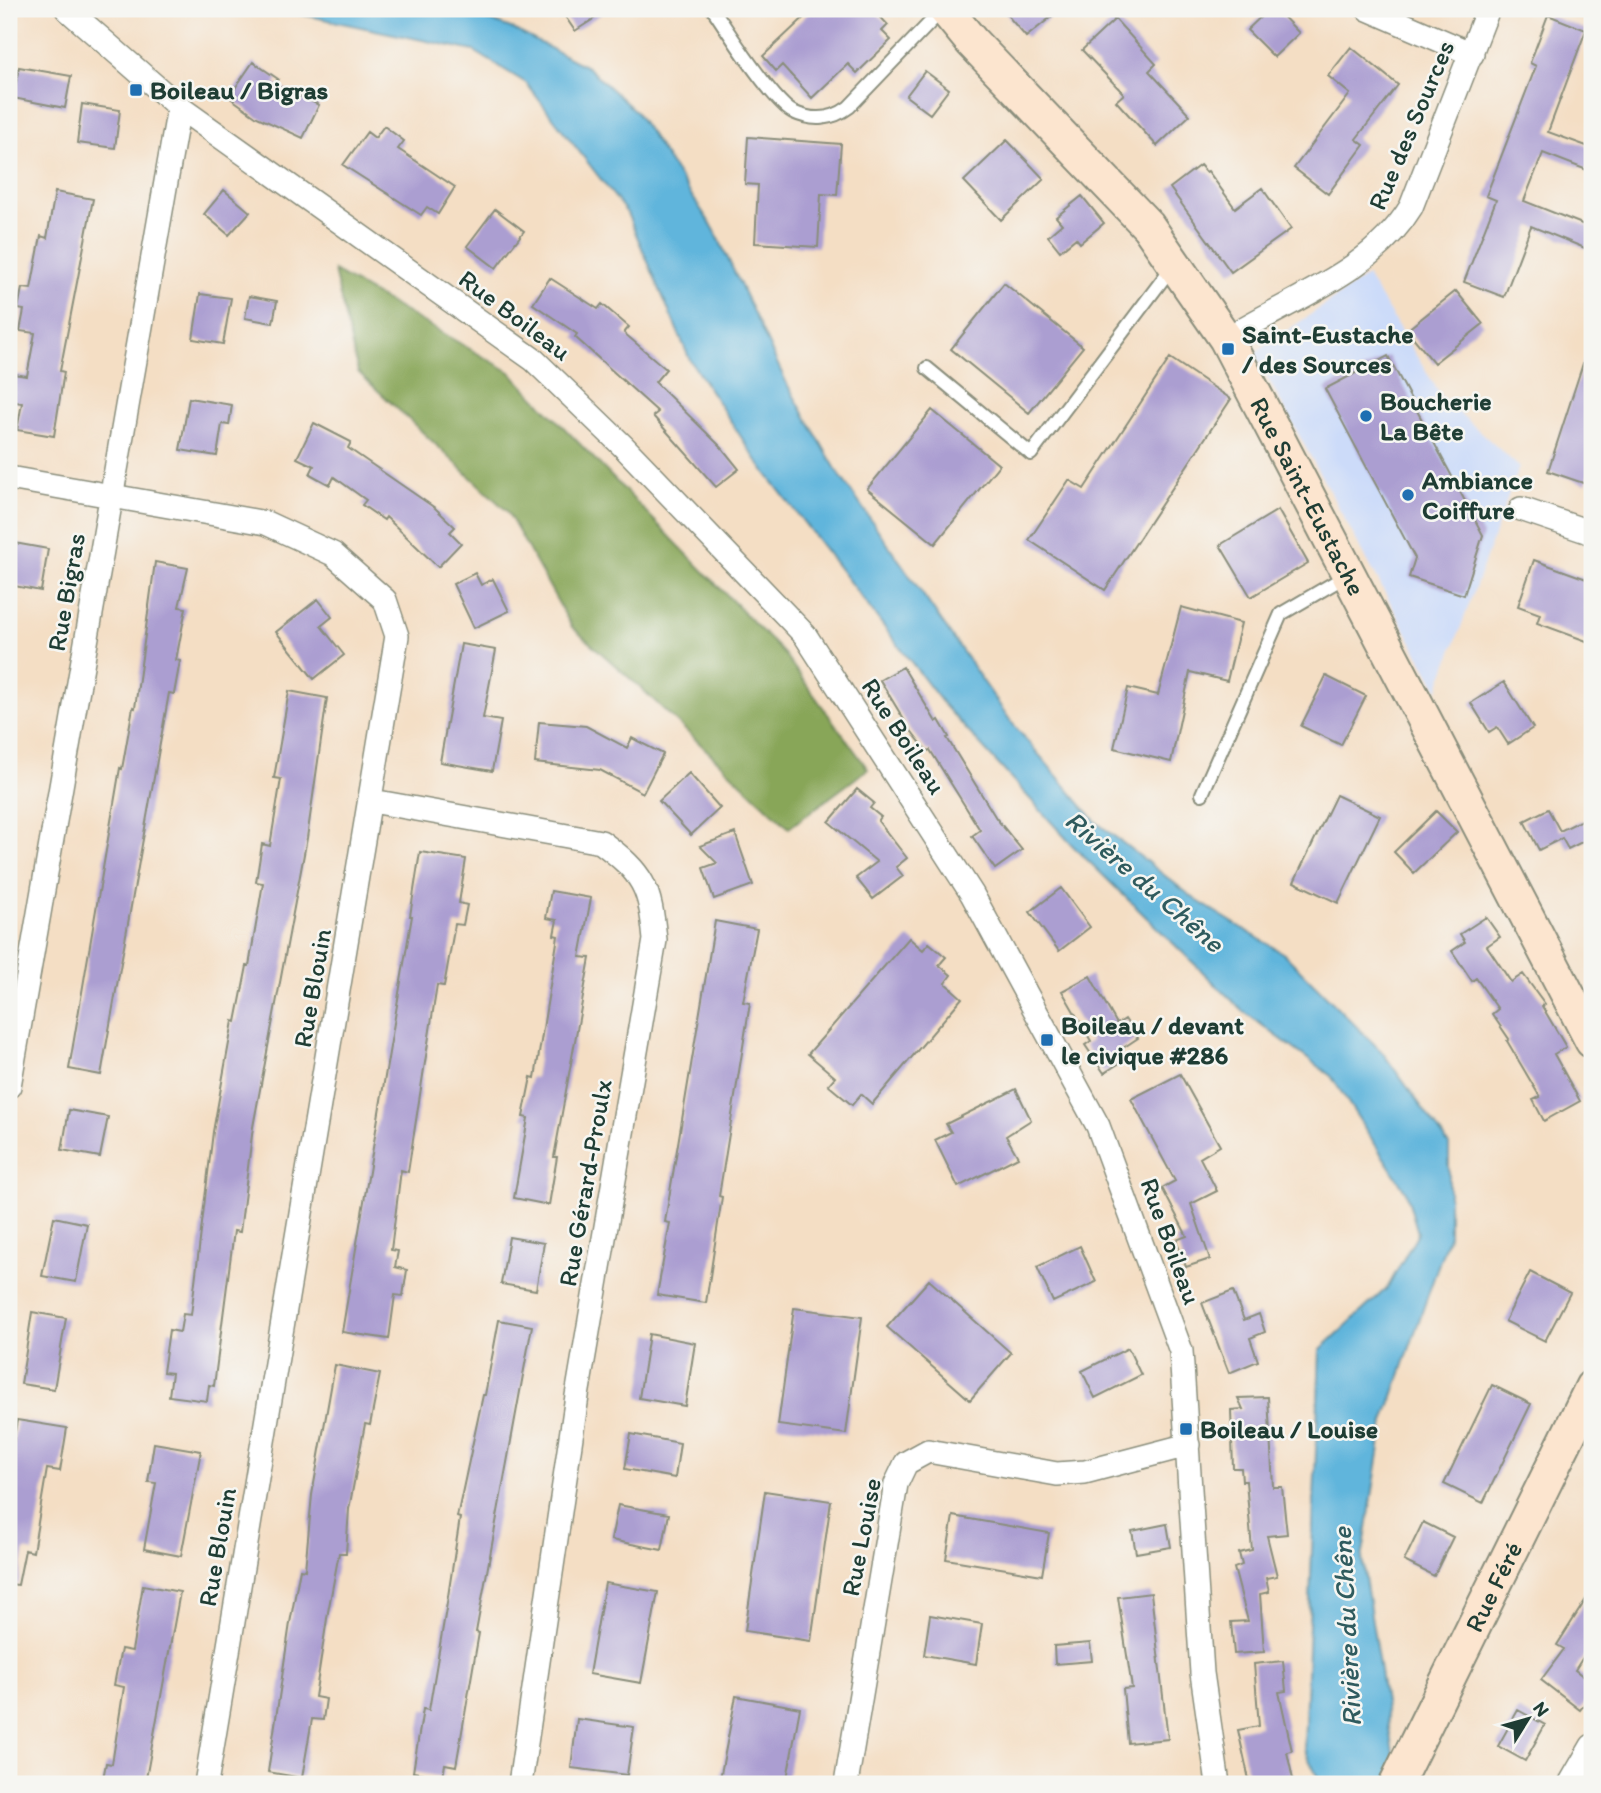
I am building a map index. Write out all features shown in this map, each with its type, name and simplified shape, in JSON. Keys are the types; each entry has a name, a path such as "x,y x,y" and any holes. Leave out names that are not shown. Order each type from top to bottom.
{"street":[{"name":"Rue Boileau","path":"68,9 179,107 534,360 623,446 805,635 972,894 1098,1126 1181,1351 1202,1674 1217,1784"},
{"name":"Rue Saint-Eustache","path":"944,9 972,42 1148,226 1226,339 1592,1041"},
{"path":"1368,9 1472,54"},
{"name":"Rue des Sources","path":"1226,339 1346,271 1397,230 1411,207 1488,9"},
{"name":"Rue Bigras","path":"9,1086 179,107"},
{"name":"Rue Blouin","path":"9,478 266,523 333,554 385,600 397,636 372,801 206,1784"},
{"path":"1521,509 1592,533"},
{"name":"Rue Gérard-Proulx","path":"372,801 601,842 631,864 652,898 655,940 577,1396 520,1784"},
{"name":"Rue Féré","path":"1396,1784 1592,1387"},
{"name":"Rue Louise","path":"846,1784 895,1484 906,1463 928,1451 1057,1474 1085,1472 1188,1446"},
{"path":"1570,1784 1592,1746"}],"lane":[{"path":"713,9 741,53 791,111 815,119 838,116 849,107 944,9"},
{"path":"927,368 1031,454 1174,264"},
{"path":"1202,794 1281,614 1349,574"}],"shaded area":[{"path":"1367,276 1442,397 1519,467 1438,690 1254,353"}],"green space":[{"path":"334,271 510,372 784,654 868,769 789,828 572,627 507,511 358,372"}],"water":[{"name":"Rivière du Chêne","path":"276,9 458,9 511,28 587,67 635,111 714,229 787,384 837,471 1012,723 1096,822 1196,900 1284,954 1382,1052 1449,1145 1449,1234 1384,1422 1362,1559 1398,1784 1321,1784 1304,1749 1320,1350 1388,1287 1418,1233 1406,1192 1331,1076 1243,1011 1074,847 945,706 759,464 690,360 627,213 526,83 474,51"}],"building":[{"path":"560,9 609,9 575,31"},
{"path":"813,9 873,9 888,25 882,31 891,40 857,73 848,64 812,98 782,65 776,71 763,56"},
{"path":"1002,9 1061,9 1026,37"},
{"path":"1269,9 1276,9 1299,33 1274,57 1247,30"},
{"path":"1548,15 1586,30 1548,132 1592,148 1592,172 1543,153 1524,201 1592,228 1592,251 1531,226 1504,297 1464,282 1496,200 1486,196 1536,66 1530,63"},
{"path":"1115,19 1156,64 1149,71 1190,115 1157,146 1116,101 1124,94 1082,50"},
{"path":"1351,47 1398,85 1356,139 1364,145 1328,194 1294,168 1350,94 1328,76"},
{"path":"253,62 278,79 274,84 319,105 303,138 257,117 229,97"},
{"path":"19,67 71,76 65,108 13,98"},
{"path":"925,71 949,89 930,114 906,96"},
{"path":"82,104 120,110 115,148 77,143"},
{"path":"384,126 404,141 398,149 455,187 438,214 427,207 421,215 343,165 367,132 375,138"},
{"path":"748,137 841,144 837,195 821,194 818,247 755,243 758,185 745,184"},
{"path":"1007,140 1044,179 1001,220 964,181"},
{"path":"1200,165 1208,171 1235,208 1262,188 1291,229 1231,272 1170,188"},
{"path":"224,190 250,212 229,235 204,214"},
{"path":"55,192 93,199 60,371 64,372 54,436 17,430 22,403 9,401 13,374 27,376 35,333 20,331 24,310 18,309 22,288 31,289 41,236 47,238"},
{"path":"1082,196 1104,223 1080,243 1076,238 1060,251 1048,236 1062,224 1056,217"},
{"path":"495,209 524,231 496,268 467,246"},
{"path":"550,278 598,309 602,304 629,327 624,333 666,369 655,382 722,448 739,469 716,487 653,416 658,412 575,337 577,334 533,304"},
{"path":"1004,283 1083,347 1029,413 951,349"},
{"path":"1456,291 1483,324 1434,363 1407,330"},
{"path":"200,294 231,298 223,344 193,339"},
{"path":"249,296 277,301 273,323 245,318"},
{"path":"1589,345 1592,346 1592,466 1586,484 1548,471"},
{"path":"1388,356 1483,535 1464,595 1409,577 1415,558 1325,389"},
{"path":"1170,358 1231,399 1105,590 1029,540 1069,480 1084,489"},
{"path":"189,398 232,405 229,425 222,424 217,456 180,450"},
{"path":"932,410 999,465 935,544 867,489"},
{"path":"314,423 351,442 348,448 435,508 455,527 450,532 461,543 438,567 386,517 384,520 362,505 366,500 334,477 330,485 310,474 314,466 297,458"},
{"path":"1278,510 1308,563 1251,597 1220,545"},
{"path":"9,542 48,549 41,591 9,585"},
{"path":"1534,560 1592,581 1592,643 1537,623 1540,614 1518,606"},
{"path":"155,562 188,568 179,607 186,608 176,660 180,661 174,694 169,693 101,1075 69,1069 120,768 122,769 133,707 135,708"},
{"path":"475,573 481,585 493,579 509,611 474,628 453,584"},
{"path":"318,599 332,617 321,626 344,655 314,679 276,632"},
{"path":"1181,607 1241,623 1227,681 1190,672 1171,762 1114,748 1128,688 1158,695"},
{"path":"461,644 496,650 483,718 501,721 492,771 440,762"},
{"path":"903,667 936,722 939,720 949,737 947,738 996,818 1022,850 995,869 972,836 980,830 930,750 927,751 909,728 880,680"},
{"path":"1326,676 1366,696 1341,745 1301,726"},
{"path":"1504,682 1533,728 1508,744 1497,727 1489,732 1471,703"},
{"path":"289,691 327,698 307,838 253,1127 240,1232 234,1231 214,1386 209,1385 207,1401 169,1396 172,1373 163,1372 169,1330 180,1332 183,1314 191,1315 213,1132 233,1021 236,1022 249,966 263,883 256,882 262,844 270,846 281,779 274,778"},
{"path":"539,722 586,726 627,748 632,738 663,754 643,793 600,770 535,763"},
{"path":"689,773 720,808 691,835 659,801"},
{"path":"857,789 874,803 870,808 881,817 878,821 907,858 896,867 903,876 873,899 856,878 877,862 829,822"},
{"path":"1336,795 1380,816 1338,903 1294,882"},
{"path":"1548,809 1560,831 1582,820 1592,837 1568,849 1562,838 1539,850 1524,821"},
{"path":"1436,811 1457,832 1414,873 1394,852"},
{"path":"735,833 753,885 714,899 703,868 717,863 700,846"},
{"path":"420,852 466,859 459,903 467,905 463,925 455,924 444,986 437,985 408,1172 401,1170 391,1250 398,1251 395,1267 407,1270 403,1296 395,1295 389,1339 342,1332 412,916"},
{"path":"1061,888 1090,927 1059,951 1030,912"},
{"path":"551,891 591,898 580,957 590,958 554,1157 557,1157 549,1205 514,1198 528,1118 523,1117 531,1077 535,1078 558,936 554,935 557,920 546,918"},
{"path":"1486,917 1500,937 1487,946 1511,982 1523,974 1545,1004 1542,1006 1566,1047 1554,1054 1580,1101 1544,1121 1533,1100 1540,1097 1507,1041 1509,1039 1492,1014 1498,1009 1476,978 1472,981 1452,951 1465,942 1460,934"},
{"path":"715,921 757,929 743,1002 750,1003 719,1196 722,1197 706,1303 657,1295 670,1223 665,1222"},
{"path":"909,938 923,950 929,943 946,957 939,965 951,975 945,983 962,998 872,1104 861,1094 852,1105 828,1085 835,1077 808,1054"},
{"path":"1090,976 1117,1024 1125,1019 1138,1038 1117,1052 1123,1061 1104,1073 1085,1045 1091,1041 1062,991"},
{"path":"1180,1074 1220,1146 1200,1158 1217,1191 1191,1204 1210,1259 1186,1267 1176,1240 1187,1236 1162,1188 1175,1181 1131,1099"},
{"path":"1016,1089 1031,1120 1006,1136 1018,1157 958,1187 935,1140 951,1132 946,1124"},
{"path":"69,1110 108,1117 100,1157 62,1150"},
{"path":"54,1217 87,1224 76,1282 42,1276"},
{"path":"509,1237 544,1243 536,1290 501,1284"},
{"path":"1080,1246 1096,1282 1053,1302 1037,1267"},
{"path":"1530,1272 1570,1293 1545,1341 1505,1321"},
{"path":"929,1280 1011,1353 970,1400 887,1327"},
{"path":"1233,1291 1244,1320 1259,1314 1265,1332 1250,1338 1258,1361 1229,1373 1202,1303"},
{"path":"794,1308 862,1317 846,1434 778,1425"},
{"path":"32,1312 66,1318 54,1389 21,1384"},
{"path":"499,1320 532,1326 476,1632 479,1633 456,1766 445,1764 443,1777 413,1772 423,1709 429,1710 460,1518 457,1517"},
{"path":"649,1334 695,1343 685,1406 639,1398"},
{"path":"1128,1348 1141,1375 1095,1398 1082,1371"},
{"path":"335,1365 380,1374 370,1425 365,1424 349,1509 346,1553 339,1553 328,1612 315,1697 326,1699 323,1720 312,1719 302,1778 268,1772 290,1623 300,1569 305,1570 312,1495"},
{"path":"1492,1385 1531,1404 1483,1503 1444,1484"},
{"path":"1268,1397 1273,1487 1282,1487 1287,1534 1267,1536 1277,1576 1266,1578 1269,1592 1260,1594 1264,1652 1234,1654 1231,1622 1248,1621 1234,1568 1242,1565 1239,1553 1252,1550 1246,1481 1242,1481 1241,1468 1233,1468 1231,1410 1243,1409 1238,1398"},
{"path":"17,1420 67,1428 60,1471 47,1469 33,1552 25,1550 18,1585 9,1584 9,1467"},
{"path":"631,1434 680,1443 675,1478 625,1469"},
{"path":"154,1443 201,1451 181,1556 144,1549 156,1483 148,1482"},
{"path":"765,1491 831,1501 811,1641 745,1631"},
{"path":"618,1505 669,1514 662,1550 611,1540"},
{"path":"953,1516 1049,1533 1042,1575 946,1559"},
{"path":"1423,1522 1453,1537 1434,1576 1404,1561"},
{"path":"1167,1524 1171,1547 1136,1553 1132,1531"},
{"path":"605,1583 658,1592 641,1683 589,1674"},
{"path":"143,1585 180,1592 145,1784 102,1784 106,1763 112,1764 124,1687 114,1685 121,1649 132,1651"},
{"path":"1592,1590 1592,1643 1575,1670 1592,1683 1592,1694 1580,1710 1541,1680 1564,1649 1557,1645"},
{"path":"1151,1593 1168,1739 1128,1743 1123,1689 1132,1688 1118,1597"},
{"path":"930,1615 982,1624 976,1664 924,1655"},
{"path":"1090,1643 1092,1661 1055,1664 1054,1646"},
{"path":"1283,1661 1286,1691 1279,1692 1292,1751 1287,1752 1294,1784 1250,1784 1238,1730 1259,1726 1254,1664"},
{"path":"736,1696 800,1708 786,1784 719,1784"},
{"path":"1518,1710 1545,1725 1525,1761 1498,1746"},
{"path":"577,1719 634,1727 627,1775 571,1768"}],"place":[{"name":"Boileau / Bigras","path":"136,90"},
{"name":"Saint-Eustache / des Sources","path":"1228,349"},
{"name":"Boucherie La Bête","path":"1366,416"},
{"name":"Ambiance Coiffure","path":"1408,495"},
{"name":"Boileau / devant le civique #286","path":"1047,1040"},
{"name":"Boileau / Louise","path":"1186,1429"}]}
